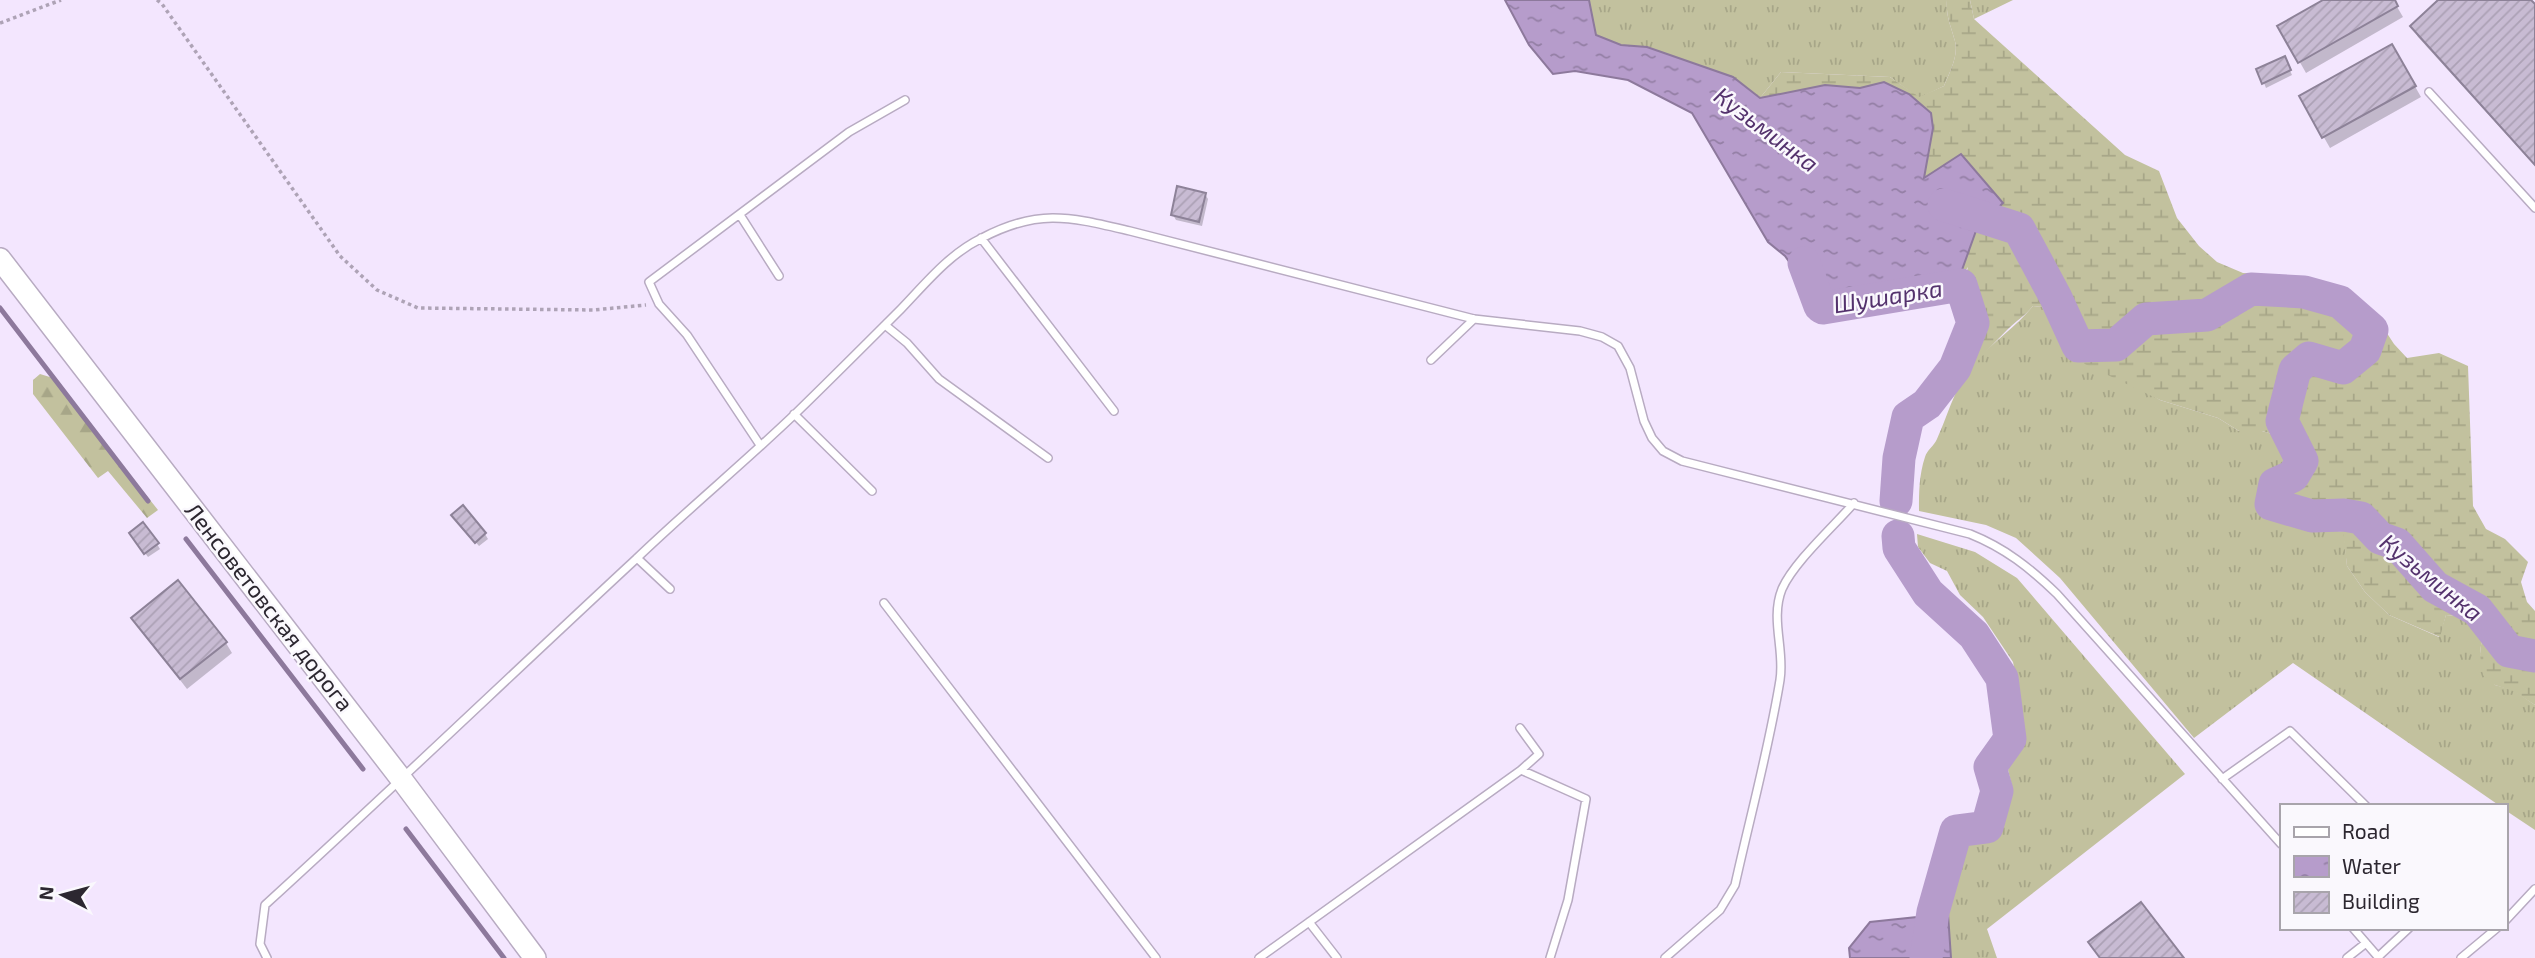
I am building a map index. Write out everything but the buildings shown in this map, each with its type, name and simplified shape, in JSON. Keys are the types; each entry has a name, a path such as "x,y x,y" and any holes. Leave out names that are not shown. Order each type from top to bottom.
{"street":[{"name":"Ленсоветовская дорога","path":"0,258 402,780 535,958"}],"lane":[{"path":"2429,92 2535,208"},
{"path":"760,445 687,335 659,304 649,282 849,132 905,100"},
{"path":"740,215 779,276"},
{"path":"267,958 260,944 265,905 794,414 949,260 981,238 1013,223 1035,218 1092,222 1475,320 1580,331 1602,337 1618,346 1630,368 1644,421 1652,438 1663,451 1682,461 1970,534 1997,545 2028,566 2057,594 2280,843"},
{"path":"981,238 1114,411"},
{"path":"1431,360 1475,320"},
{"path":"885,325 907,343 939,379 1048,458"},
{"path":"794,414 872,491"},
{"path":"1665,958 1720,910 1735,885 1780,677 1776,622 1780,595 1794,571 1854,503"},
{"path":"637,558 670,589"},
{"path":"884,603 1156,958"},
{"path":"1259,958 1521,770 1539,754 1520,728"},
{"path":"2222,779 2290,731 2364,804"},
{"path":"1521,770 1586,799 1568,900 1550,958"},
{"path":"2507,919 2535,890"},
{"path":"1309,922 1337,958"},
{"path":"2355,930 2379,958 2407,930"},
{"path":"2461,958 2495,930"},
{"path":"2347,958 2366,943"}],"path":[{"path":"0,23 61,0"},
{"path":"157,0 340,256 377,290 418,308 593,310 659,304"}],"green space":[{"path":"1589,0 1947,0 1948,16 1956,44 1955,56 1944,86 1919,98 1890,77 1781,72 1760,98 1733,77 1647,47 1621,45 1595,35"},
{"path":"1947,0 1970,0 1974,19 2125,155 2159,171 2177,218 2199,246 2217,262 2243,273 2293,276 2338,286 2379,321 2407,358 2439,353 2468,366 2473,506 2486,529 2505,539 2528,562 2521,582 2527,602 2535,611 2535,705 2513,691 2495,685 2483,675 2480,654 2482,637 2465,617 2446,615 2440,637 2389,615 2365,592 2347,566 2343,532 2280,521 2274,521 2264,528 2260,509 2261,491 2269,476 2285,464 2285,450 2275,435 2262,431 2239,431 2218,418 2160,400 2066,355 2062,340 2042,307 2033,306 2011,326 1958,385 1935,379 1954,353 1967,349 1963,335 1969,324 1965,278 1968,267 1958,281 1977,228 2003,203 1924,178 1933,128 1884,83 1860,88 1825,85 1760,98 1781,72 1890,77 1919,97 1944,86 1956,50"},
{"path":"1970,0 2013,0 1974,19"},
{"path":"2033,306 2042,307 2062,340 2160,400 2218,418 2239,431 2262,431 2275,435 2285,450 2285,465 2272,471 2274,521 2344,532 2347,566 2365,592 2389,615 2439,637 2446,615 2465,617 2482,637 2480,654 2495,685 2513,690 2535,705 2535,830 2507,811 2507,804 2497,804 2293,663 2194,738 2060,578 2016,538 1986,525 1919,511 1920,477 1925,457 1937,439 1962,380 1975,362"},
{"path":"40,374 53,378 158,510 147,518 108,471 98,478 33,394 33,380"},
{"path":"1917,534 1975,552 2017,578 2185,774 1987,929 1997,958 1951,958 1947,896 1951,865 1964,836 1993,836 2004,824 2013,790 2008,770 2020,736 2021,702 2013,662 1983,617 1960,595 1947,571 1930,563 1918,547"}],"water":[{"path":"1505,0 1589,0 1596,35 1621,45 1647,47 1733,77 1760,98 1825,85 1860,88 1884,82 1909,94 1931,113 1933,128 1924,178 1961,154 2003,203 1977,228 1958,281 1820,306 1785,256 1768,242 1692,113 1628,80 1575,71 1553,74 1529,45"},
{"path":"1946,843 1958,846 1946,884 1951,958 1850,958 1849,948 1870,922 1917,917 1936,883"}],"waterway":[{"name":"Кузьминка","path":"1944,205 2019,229 2078,346 2116,345 2146,319 2207,315 2251,289 2304,292 2340,302 2372,330 2365,350 2343,368 2309,358 2295,370 2282,421 2302,461 2293,476 2275,484 2271,504 2312,516 2344,515 2361,518 2380,538 2397,544 2435,587 2477,610 2509,651 2535,656"},
{"name":"Шушарка","path":"1804,263 1823,308 1961,285 1973,323 1955,368 1927,404 1908,417 1899,458 1896,501"},
{"path":"0,308 148,501"},
{"name":"Шушарка","path":"1898,536 1899,548 1928,593 1974,635 2002,678 2010,739 1990,767 1997,791 1987,827 1956,831 1933,912 1926,958"},
{"path":"186,539 363,769"},
{"path":"406,829 504,958"}]}
